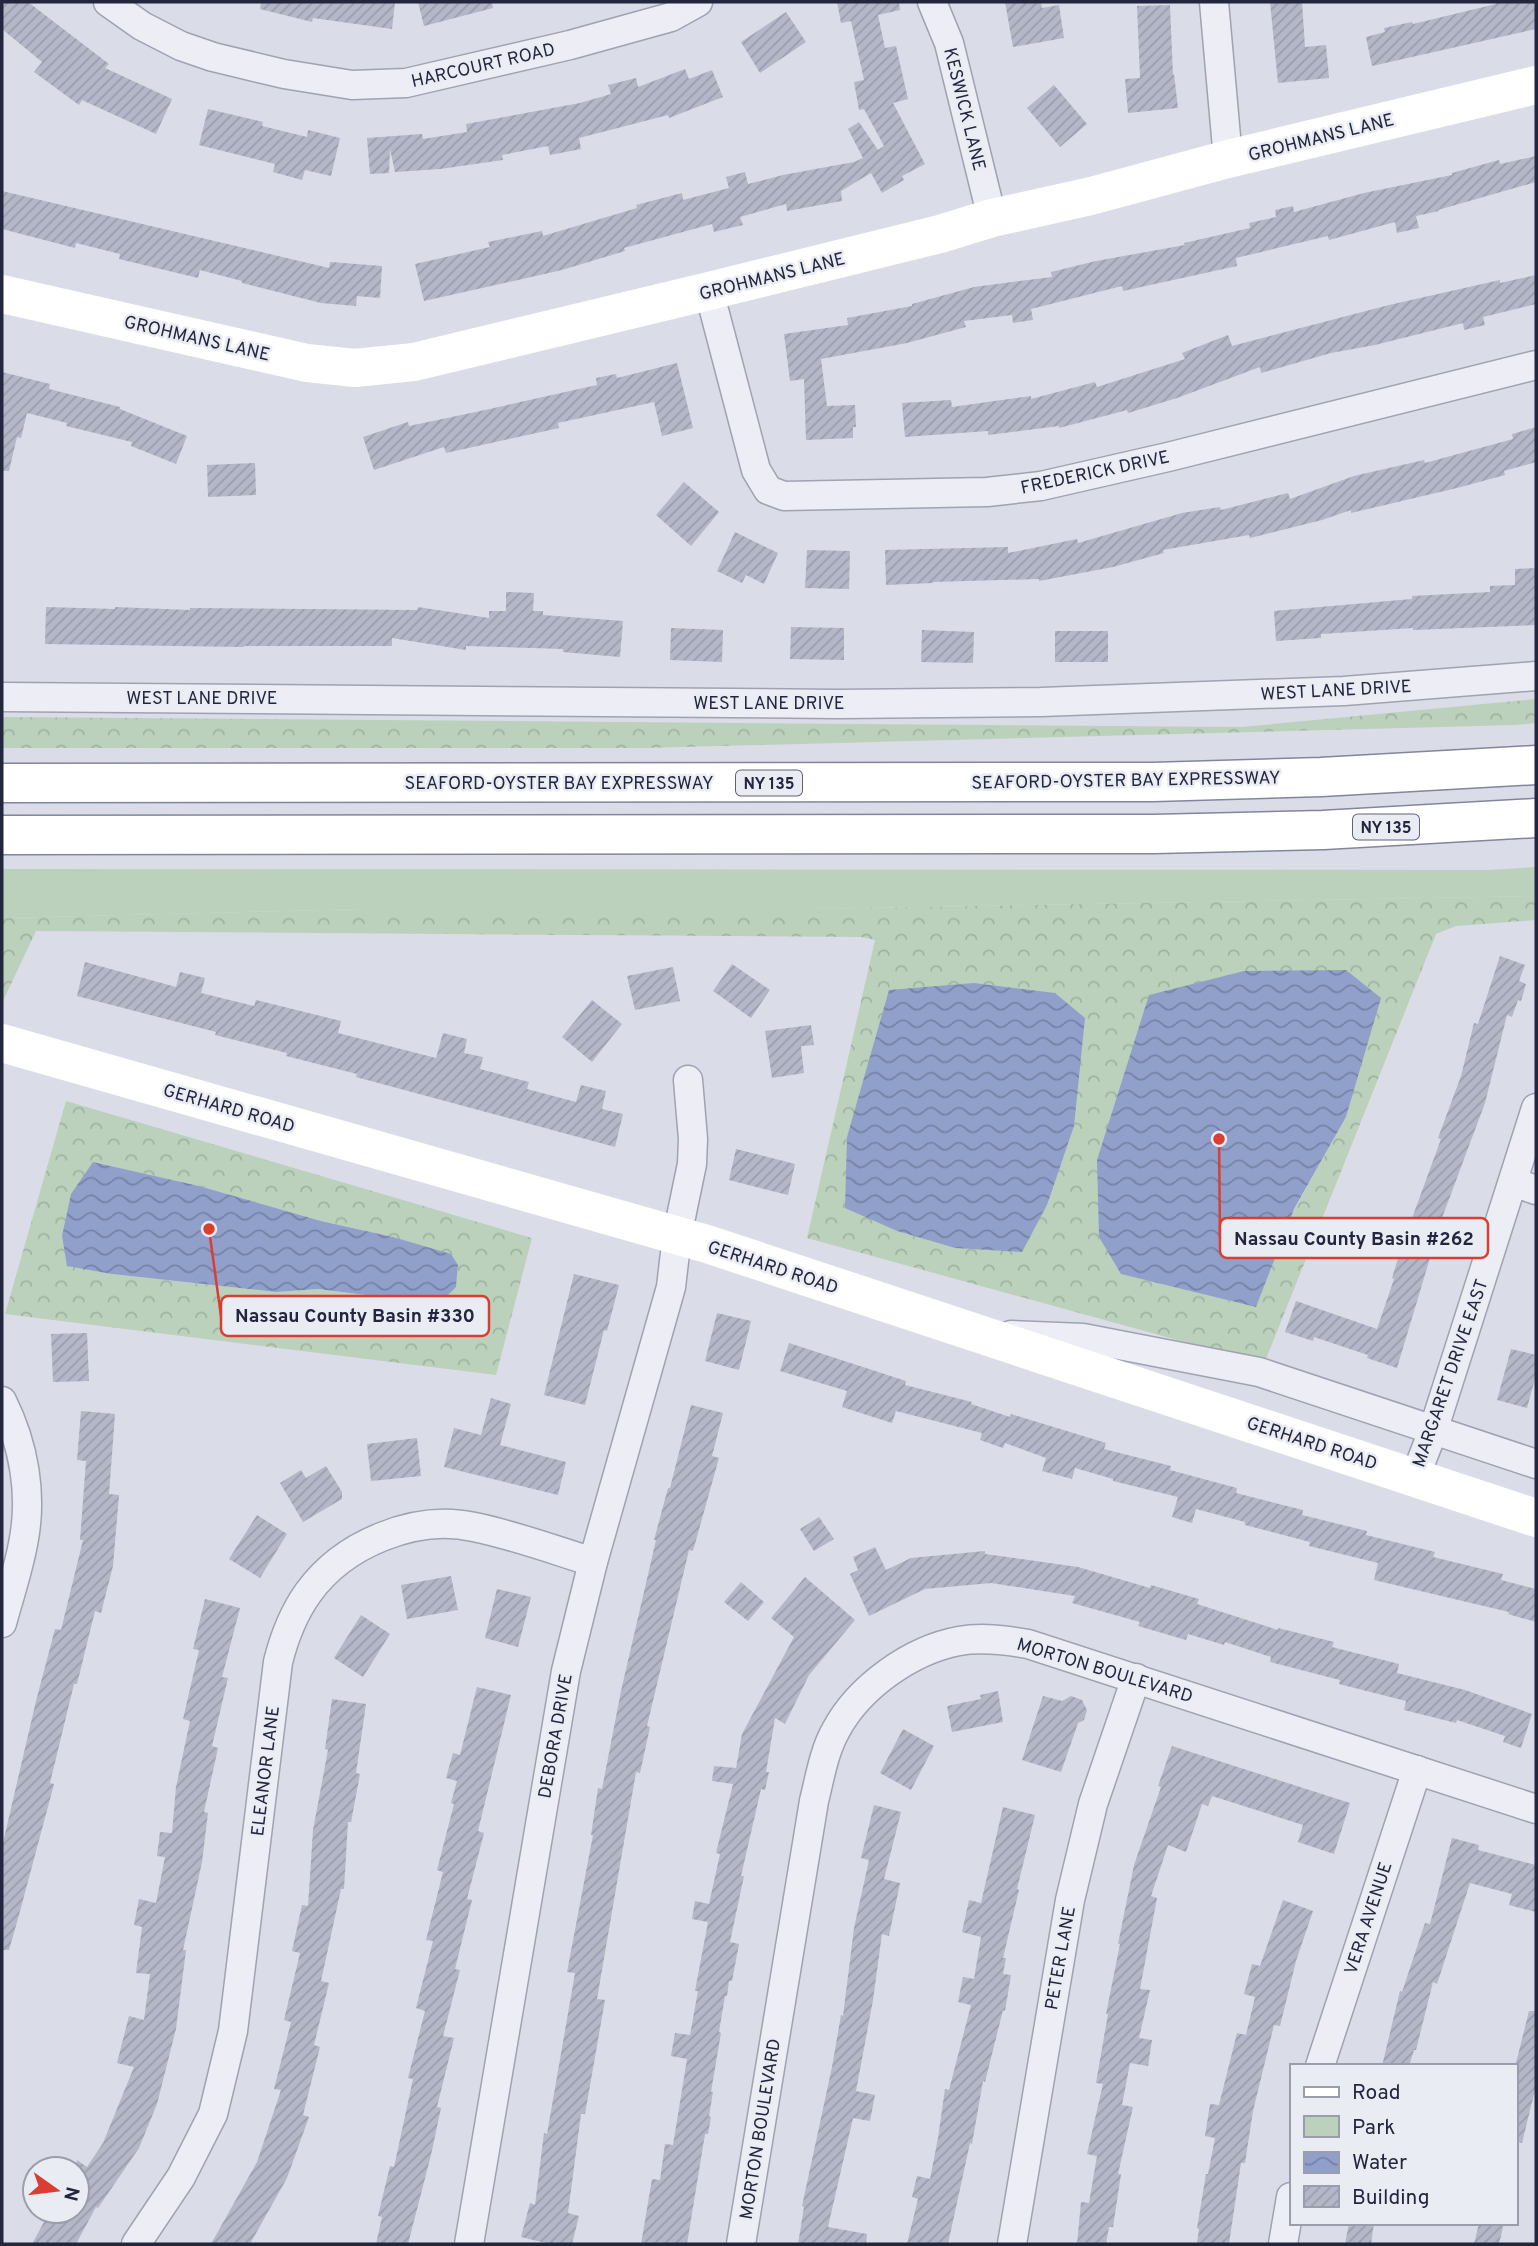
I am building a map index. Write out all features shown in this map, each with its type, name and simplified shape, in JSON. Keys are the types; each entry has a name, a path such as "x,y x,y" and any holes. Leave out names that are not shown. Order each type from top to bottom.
{"main road":[{"name":"GROHMANS LANE","path":"2,294 307,363 355,368 414,362 1536,85"},
{"name":"SEAFORD-OYSTER BAY EXPRESSWAY","path":"2,783 1153,782 1321,778 1536,763"},
{"name":"NY 135","path":"2,835 1154,834 1323,830 1536,820"},
{"name":"GERHARD ROAD","path":"2,1043 677,1236 980,1333 1536,1518"}],"street":[{"name":"HARCOURT ROAD","path":"108,2 152,31 181,46 213,57 284,74 352,85 406,83 570,46 671,17 698,2"},
{"name":"KESWICK LANE","path":"932,2 949,43 992,218"},
{"path":"1214,2 1228,159"},
{"name":"FREDERICK DRIVE","path":"709,291 756,470 768,490 784,496 987,492 1041,486 1181,454 1536,365"},
{"name":"WEST LANE DRIVE","path":"2,696 839,704 1041,702 1344,691 1536,676"},
{"name":"DEBORA DRIVE","path":"469,2244 566,1671 593,1562 671,1287 677,1236 692,1164 693,1139 688,1080"},
{"name":"MARGARET DRIVE EAST","path":"1415,1477 1525,1186 1536,1108"},
{"path":"980,1333 1083,1338 1259,1372 1536,1464"},
{"path":"2,1401 15,1427 28,1504 23,1544 2,1623"},
{"name":"ELEANOR LANE","path":"136,2244 181,2177 213,2114 233,2031 278,1662 286,1633 307,1594 324,1573 366,1543 391,1533 428,1525 472,1526 593,1562"},
{"name":"MORTON BOULEVARD","path":"740,2244 814,1801 824,1760 836,1730 855,1703 886,1674 914,1657 958,1642 994,1639 1028,1644 1536,1809"},
{"name":"PETER LANE","path":"1012,2244 1070,1900 1093,1804 1136,1678"},
{"name":"VERA AVENUE","path":"1321,2064 1417,1770"},
{"path":"1283,2244 1290,2203"}],"green space":[{"path":"1536,699 1536,723 1516,725 644,748 2,748 2,717 1242,727"},
{"path":"1536,867 1536,896 809,909 365,909 2,918 2,869 1489,870"},
{"path":"1536,896 1536,920 1456,926 1436,934 1264,1364 807,1238 875,940 861,937 36,931 2,1003 2,918 365,909 809,909","holes":["1380,997 1346,1117 1294,1210","845,1207 955,1248 897,1231"]},
{"path":"66,1101 532,1238 496,1375 5,1314","holes":["93,1162 199,1186 321,1221 393,1237 458,1265 456,1287 414,1301 318,1289 276,1292 112,1274"]}],"water":[{"path":"1346,970 1381,998 1346,1117 1294,1209 1256,1307 1121,1274 1099,1237 1097,1160 1149,995 1244,971"},
{"path":"974,983 1055,993 1085,1018 1074,1126 1047,1205 1022,1252 955,1248 897,1231 845,1208 847,1137 889,990"},
{"path":"93,1162 199,1186 451,1254 458,1265 456,1287 445,1298 414,1301 318,1289 276,1292 112,1274 67,1266 62,1236 71,1194"}],"building":[{"path":"2,2 28,2 109,64 105,68 172,99 156,134 82,100 79,105 34,72 42,62 2,29"},
{"path":"261,2 395,2 392,29 313,18 312,22 260,9"},
{"path":"418,2 492,2 493,8 424,26"},
{"path":"837,2 899,2 900,10 878,15 885,48 896,46 908,99 893,103 925,164 902,176 904,180 882,193 871,173 841,191 842,201 787,211 786,204 740,217 743,225 714,232 712,224 624,248 625,251 562,270 424,301 415,264 490,247 488,242 542,231 543,236 637,208 636,205 682,193 683,200 729,188 726,177 745,172 748,184 854,162 863,158 848,129 859,122 878,150 884,146 864,109 859,110 854,82 864,80 851,21 841,23"},
{"path":"1005,2 1041,2 1042,8 1059,5 1064,38 1013,47"},
{"path":"1270,2 1302,2 1305,47 1326,45 1329,78 1278,83"},
{"path":"1496,2 1536,2 1536,29 1372,66 1366,37 1385,32 1384,28 1412,22 1413,24"},
{"path":"1170,5 1173,75 1178,108 1128,113 1125,79 1140,78 1137,6"},
{"path":"786,12 806,42 760,73 741,42"},
{"path":"685,69 689,79 712,70 723,97 669,118 668,115 579,138 581,149 550,155 548,146 502,155 503,160 395,172 390,149 389,173 370,174 367,138 422,134 423,139 467,132 466,124 580,103 611,94 608,85 636,78 638,87"},
{"path":"1054,85 1087,124 1060,147 1027,108"},
{"path":"208,109 263,122 262,126 307,137 308,130 340,138 331,176 305,170 302,180 273,172 275,164 199,145"},
{"path":"1536,156 1536,182 1416,216 1419,228 1397,233 1395,222 1329,240 1328,236 1236,258 1237,266 1123,291 1122,286 1031,309 1033,320 1013,323 1012,315 964,321 966,327 907,343 821,359 827,406 855,405 856,427 853,427 853,438 806,440 804,379 790,381 784,334 848,325 847,318 912,306 974,287 1052,277 1051,272 1096,261 1185,245 1184,243 1250,228 1249,223 1276,217 1275,210 1293,206 1294,212 1364,193 1452,175 1499,160 1500,164"},
{"path":"2,191 329,268 330,262 382,266 380,298 357,296 356,306 321,303 200,270 198,278 119,259 120,254 76,243 75,248 2,229"},
{"path":"1536,275 1536,304 1483,317 1485,325 1464,330 1463,323 1331,353 1261,373 1260,367 1128,413 1127,410 1059,428 988,435 988,431 905,437 902,403 951,400 952,407 1031,396 1031,399 1095,382 1097,387 1185,359 1182,353 1228,335 1232,346 1389,305 1500,280 1500,283"},
{"path":"677,363 693,428 662,436 654,402 558,423 559,428 446,453 444,447 374,470 363,437 408,422 409,426 485,410 597,385 596,378 616,374 617,378"},
{"path":"2,372 50,384 49,389 120,407 187,436 176,464 131,446 132,442 66,426 67,423 27,413 21,438 17,437 9,471 2,471"},
{"path":"1536,427 1536,462 1504,471 1505,475 1457,488 1351,513 1351,510 1250,538 1249,535 1163,550 1164,553 1113,567 1039,581 886,585 885,550 1008,547 1008,553 1077,539 1078,543 1182,513 1220,507 1221,510 1288,493 1290,499 1354,476 1424,460 1425,463 1513,439 1512,434"},
{"path":"255,463 256,495 208,497 207,465"},
{"path":"684,482 719,512 691,546 656,515"},
{"path":"735,532 778,553 764,584 746,575 742,583 717,571"},
{"path":"807,550 850,551 849,589 805,588"},
{"path":"1536,568 1536,625 1413,628 1321,634 1321,638 1276,641 1274,611 1412,599 1412,596 1490,592 1490,586 1515,585 1515,569"},
{"path":"506,592 534,593 533,611 543,611 543,615 623,621 620,657 563,652 563,649 466,646 466,650 392,638 392,646 45,644 46,607 417,610 418,607 489,618 489,611 506,611"},
{"path":"791,627 844,628 844,660 790,659"},
{"path":"671,628 723,630 722,662 670,660"},
{"path":"922,630 974,632 973,663 921,662"},
{"path":"1055,631 1108,631 1108,662 1055,662"},
{"path":"1500,956 1525,965 1519,981 1526,984 1512,1017 1507,1015 1485,1103 1442,1218 1397,1368 1314,1337 1313,1341 1285,1332 1296,1301 1377,1329 1410,1220 1441,1139 1438,1138 1461,1076 1474,1023 1478,1024"},
{"path":"85,962 176,987 180,972 205,978 201,993 254,1006 256,1000 341,1021 338,1033 436,1058 443,1033 467,1039 464,1053 483,1057 480,1069 529,1082 527,1089 576,1102 581,1085 606,1091 602,1109 623,1114 615,1147 356,1077 357,1074 286,1056 287,1053 215,1035 216,1032 77,996"},
{"path":"732,964 770,990 751,1018 713,991"},
{"path":"673,967 680,1001 635,1010 627,976"},
{"path":"592,1000 622,1024 592,1062 562,1037"},
{"path":"811,1025 814,1045 801,1046 804,1073 772,1078 765,1031"},
{"path":"736,1149 795,1164 788,1195 729,1180"},
{"path":"574,1274 619,1285 607,1331 604,1330 585,1405 544,1395"},
{"path":"717,1313 751,1321 739,1370 705,1361"},
{"path":"87,1333 89,1381 53,1382 51,1334"},
{"path":"789,1343 906,1381 905,1385 972,1402 971,1404 1010,1417 1011,1414 1106,1443 1104,1449 1171,1466 1170,1470 1237,1488 1236,1493 1303,1510 1302,1515 1367,1531 1366,1535 1435,1552 1433,1557 1503,1574 1501,1580 1536,1589 1536,1622 1508,1614 1509,1612 1374,1580 1378,1563 1309,1546 1310,1542 1245,1525 1245,1522 1196,1509 1192,1523 1172,1517 1178,1497 1113,1481 1075,1468 1072,1479 1042,1471 1046,1458 1005,1443 1003,1448 980,1440 982,1433 896,1411 892,1423 842,1407 847,1391 780,1371"},
{"path":"1511,1349 1536,1355 1536,1375 1527,1408 1497,1400"},
{"path":"491,1398 511,1404 500,1445 566,1462 558,1495 444,1467 454,1428 481,1435"},
{"path":"691,1405 723,1413 712,1456 719,1458 693,1551 689,1550 647,1726 650,1727 640,1773 636,1772 597,1999 605,2000 585,2114 581,2114 568,2213 579,2216 572,2244 550,2244 521,2237 530,2203 535,2205 544,2133 547,2134 575,1973 567,1972 593,1835 598,1788 602,1789 654,1540"},
{"path":"81,1411 115,1414 109,1494 119,1495 113,1566 101,1613 95,1611 77,1684 74,1684 50,1783 54,1784 9,1950 2,1950 2,1847 36,1701 55,1629 61,1630 83,1540 80,1540 86,1461 77,1460"},
{"path":"417,1438 421,1476 371,1481 367,1444"},
{"path":"326,1466 342,1492 342,1499 303,1522 280,1483 301,1470 306,1478"},
{"path":"257,1515 287,1534 260,1578 229,1559"},
{"path":"819,1517 834,1539 814,1551 800,1529"},
{"path":"875,1547 886,1570 911,1558 985,1551 985,1554 1078,1567 1150,1588 1151,1585 1199,1599 1197,1604 1278,1630 1334,1642 1332,1647 1399,1664 1397,1673 1465,1690 1532,1714 1521,1748 1503,1742 1505,1736 1457,1720 1456,1723 1404,1710 1406,1701 1339,1684 1340,1680 1270,1662 1271,1657 1225,1642 1224,1645 1188,1634 1186,1640 1138,1626 1140,1622 1072,1603 1075,1596 991,1583 925,1589 869,1616 850,1574 858,1570 853,1557"},
{"path":"451,1576 458,1610 407,1619 401,1585"},
{"path":"805,1577 855,1620 809,1675 785,1724 775,1718 766,1772 769,1772 765,1790 761,1789 741,1876 744,1876 730,1942 739,1944 732,1981 729,1981 725,1996 711,2092 711,2117 708,2134 705,2134 687,2244 641,2244 652,2179 660,2180 665,2144 673,2145 687,2059 671,2056 675,2033 690,2035 698,1991 695,1991 708,1922 692,1919 695,1901 709,1904 720,1854 716,1853 733,1784 712,1781 714,1766 736,1768 742,1734 794,1637 771,1618"},
{"path":"741,1582 764,1602 748,1621 724,1602"},
{"path":"497,1589 531,1597 518,1647 485,1638"},
{"path":"205,1599 240,1608 222,1677 228,1678 212,1746 218,1748 204,1812 208,1813 202,1862 183,1950 186,1950 176,2029 157,2104 139,2148 91,2216 91,2161 103,2143 134,2067 117,2063 129,2016 144,2020 150,1974 136,1973 142,1927 134,1925 139,1899 156,1903 165,1857 157,1856 160,1832 172,1833 176,1787 190,1721 183,1719 199,1650 193,1649"},
{"path":"361,1615 390,1634 363,1677 334,1658"},
{"path":"477,1687 511,1695 478,1831 484,1833 467,1899 472,1900 455,1969 460,1970 443,2036 454,2038 437,2107 441,2108 431,2155 408,2244 376,2244 382,2217 378,2216 390,2166 394,2167 413,2079 408,2078 425,2011 416,2008 433,1941 426,1940 443,1872 437,1870 454,1804 451,1803 457,1781 446,1778 453,1753 460,1755"},
{"path":"998,1691 1003,1722 952,1732 947,1706 981,1699 980,1695"},
{"path":"1043,1696 1062,1701 1071,1696 1082,1700 1087,1710 1084,1720 1078,1723 1061,1772 1022,1760"},
{"path":"332,1699 366,1704 356,1773 360,1774 351,1822 348,1822 344,1889 341,1889 321,1981 329,1983 314,2045 320,2047 303,2115 309,2117 287,2178 250,2244 211,2244 257,2162 281,2090 274,2089 291,2022 284,2020 300,1953 292,1951 302,1905 308,1906 313,1830 328,1750 325,1749"},
{"path":"903,1729 934,1746 911,1790 880,1773"},
{"path":"1172,1746 1350,1803 1334,1854 1298,1842 1303,1825 1212,1796 1208,1806 1202,1804 1186,1852 1168,1845 1151,1896 1157,1898 1140,1989 1150,1990 1139,2038 1152,2040 1148,2066 1130,2063 1122,2105 1133,2107 1118,2174 1121,2174 1113,2227 1109,2227 1106,2244 1077,2244 1081,2202 1089,2203 1097,2156 1087,2154 1103,2084 1096,2083 1118,1944 1134,1865"},
{"path":"874,1805 901,1812 884,1879 900,1883 889,1936 882,1934 856,2091 875,2095 870,2121 853,2118 828,2227 867,2234 866,2244 798,2244 802,2206 841,2015 843,2016 854,1928 869,1860 861,1858"},
{"path":"1003,1807 1035,1815 1003,1958 1006,1958 1003,1974 1011,1975 1005,2011 1003,2010 985,2082 983,2081 972,2144 970,2143 948,2244 907,2244 918,2199 912,2197 917,2176 930,2179 945,2089 949,2090 971,2005 958,2002 963,1977 974,1979 981,1937 962,1932 969,1900 981,1903"},
{"path":"1452,1838 1479,1845 1478,1850 1536,1865 1536,1912 1509,1905 1512,1894 1470,1883 1437,1984 1433,1982 1416,2050 1410,2064 1382,2064 1400,1991 1402,1992 1425,1923 1430,1924"},
{"path":"1283,1900 1313,1911 1296,1961 1280,2026 1274,2025 1253,2111 1245,2163 1241,2163 1229,2244 1197,2244 1206,2174 1215,2138 1205,2136 1210,2104 1219,2105 1237,2033 1246,2035 1255,1997 1244,1994 1252,1964 1260,1966"},
{"path":"1529,2011 1536,2011 1536,2086 1522,2143 1517,2142 1516,2064"},
{"path":"42,2225 86,2225 76,2244 32,2244"},
{"path":"1349,2225 1374,2225 1371,2244 1345,2244"},
{"path":"1479,2225 1504,2225 1499,2244 1474,2244"}],"place":[{"name":"Nassau County Basin #262","path":"1219,1139"},
{"name":"Nassau County Basin #330","path":"209,1229"}]}
